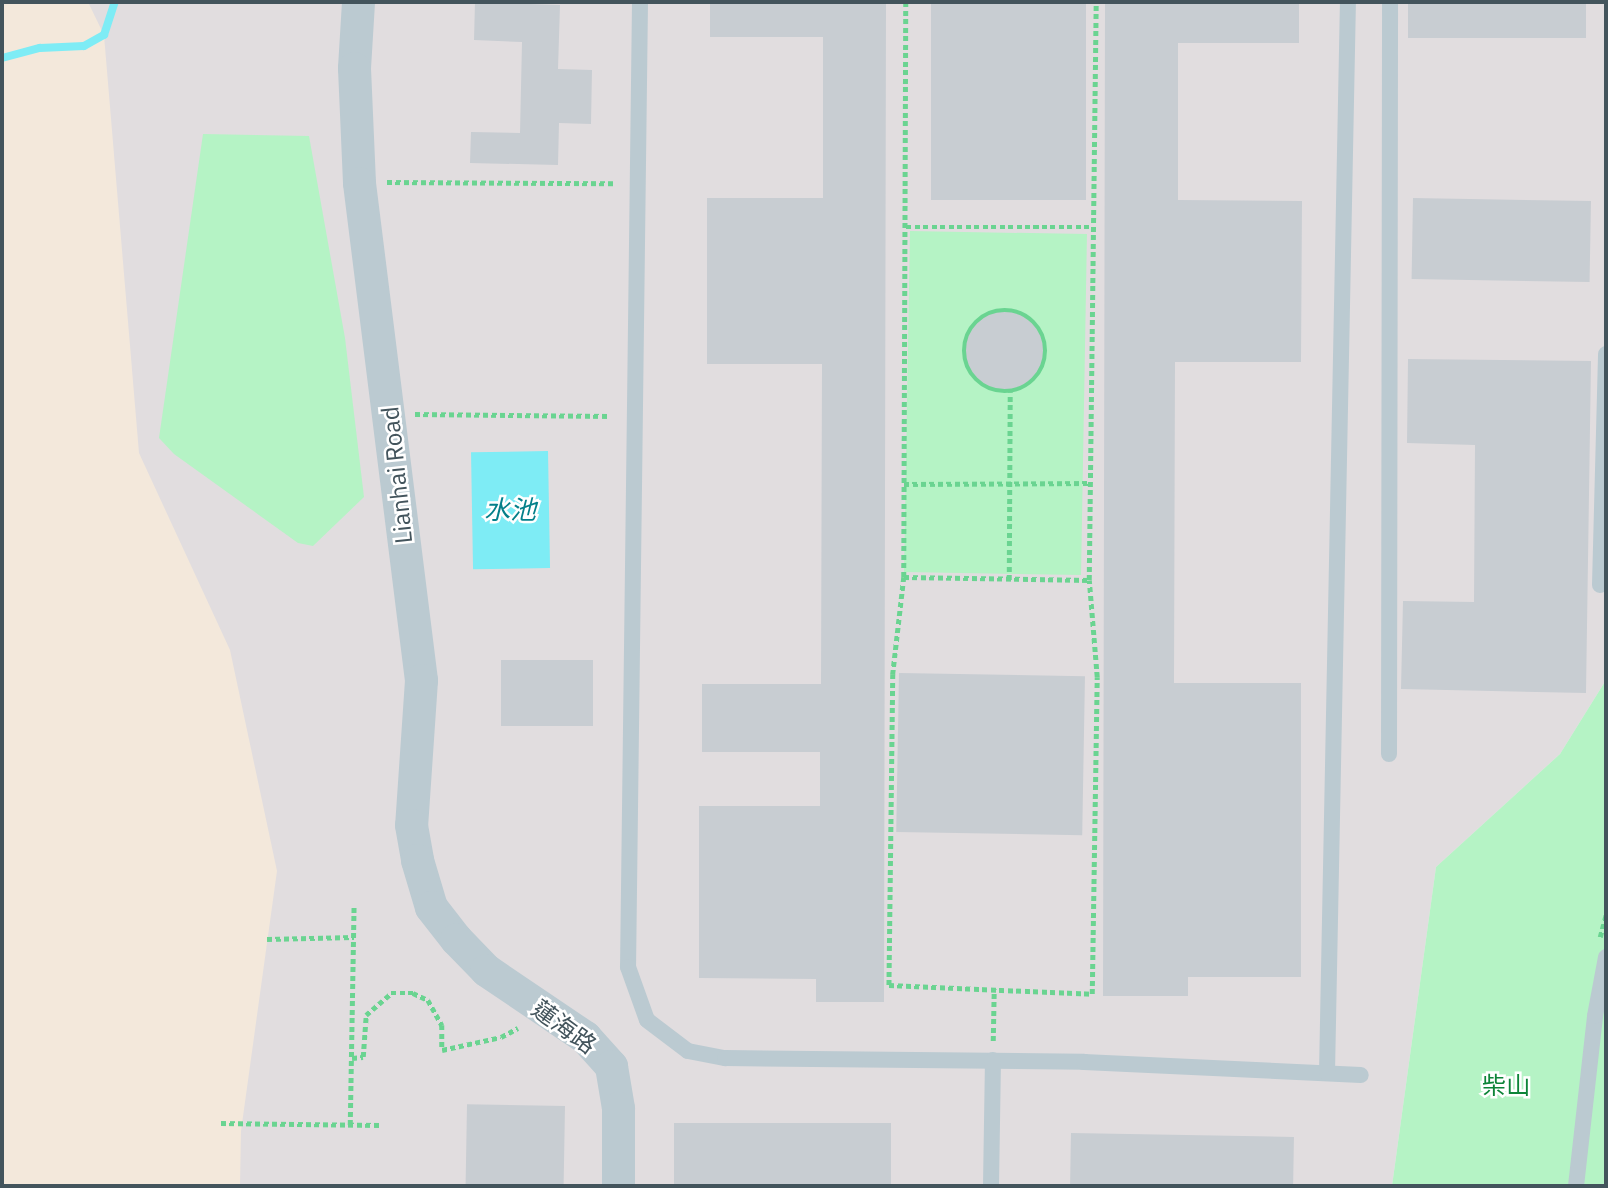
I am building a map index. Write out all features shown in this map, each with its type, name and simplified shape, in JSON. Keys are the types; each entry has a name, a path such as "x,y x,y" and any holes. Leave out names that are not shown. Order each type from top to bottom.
{"street":[{"name":"Lianhai Road","path":"358,2 359,183 421,680 411,825 431,906 456,939"},
{"name":"蓮海路","path":"456,939 486,970 542,1011 585,1037 611,1066 617,1086 618,1186"}],"lane":[{"path":"640,2 628,967 647,1020 688,1051 725,1058 993,1060 1361,1075"},
{"path":"1327,1073 1348,2"},
{"path":"1389,754 1390,2"},
{"path":"1601,585 1606,354"},
{"path":"1576,1186 1595,1016 1606,957"},
{"path":"991,1186 993,1060"}],"path":[{"path":"906,2 904,577 893,674 890,985 1092,994 1097,677 1089,580 1096,2"},
{"path":"372,182 638,183"},
{"path":"905,227 1093,227"},
{"path":"1016,312 1038,327 1046,352 1037,377 1010,392 988,389 977,381 964,358 969,331 989,313 1016,312"},
{"path":"1009,580 1010,392"},
{"path":"404,414 610,416"},
{"path":"904,484 1090,484"},
{"path":"904,577 1089,580"},
{"path":"350,1125 355,906"},
{"path":"267,939 354,937"},
{"path":"993,989 993,1060"},
{"path":"352,1058 363,1056 366,1015 391,993 413,993 428,1000 442,1025 442,1050 501,1037 542,1011"},
{"path":"221,1123 380,1125"}],"shaded area":[{"path":"2,2 1606,2 1606,680 1560,754 1436,867 1392,1186 2,1186"}],"green space":[{"path":"203,134 309,136 345,338 364,497 313,546 298,543 174,454 159,438"},
{"path":"910,231 1087,234 1081,575 904,572"},
{"name":"柴山","path":"1606,680 1606,1186 1392,1186 1436,867 1560,754"}],"sand":[{"path":"2,2 88,2 104,35 139,453 230,650 277,871 241,1131 240,1186 2,1186"}],"water":[{"name":"水池","path":"548,451 550,568 473,569 471,452"}],"building":[{"path":"475,2 560,5 558,69 592,70 591,124 559,123 558,165 470,163 471,132 520,133 522,42 474,40"},
{"path":"710,2 886,2 884,1002 816,1002 816,979 699,978 699,806 820,806 820,752 702,752 702,684 821,684 822,364 707,364 707,198 823,198 823,37 710,37"},
{"path":"931,2 1086,2 1086,200 931,200"},
{"path":"1105,2 1299,2 1299,43 1178,43 1178,200 1302,201 1301,362 1175,362 1174,683 1301,683 1301,977 1188,977 1188,996 1103,996"},
{"path":"1408,2 1586,2 1586,38 1408,38"},
{"path":"1413,198 1591,201 1590,282 1412,279"},
{"path":"1005,310 1021,313 1034,322 1043,335 1046,351 1043,367 1034,380 1021,389 1005,392 989,389 976,380 967,367 964,351 967,335 976,322 989,313"},
{"path":"1408,359 1591,361 1586,693 1401,689 1403,601 1474,602 1475,445 1407,443"},
{"path":"501,660 593,660 593,726 501,726"},
{"path":"899,673 1085,676 1082,835 896,832"},
{"path":"467,1104 565,1106 564,1186 466,1184"},
{"path":"674,1123 891,1123 891,1186 674,1186"},
{"path":"1071,1133 1294,1137 1293,1186 1070,1186"}],"waterway":[{"path":"2,58 40,48 84,46 104,35 115,2"}]}
